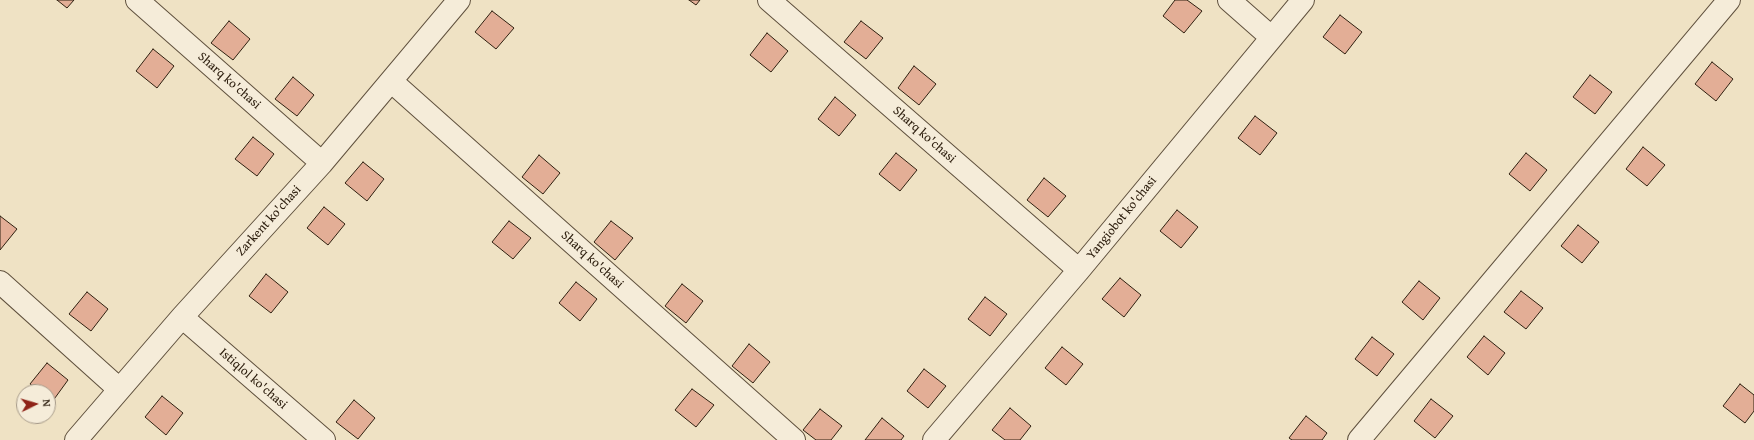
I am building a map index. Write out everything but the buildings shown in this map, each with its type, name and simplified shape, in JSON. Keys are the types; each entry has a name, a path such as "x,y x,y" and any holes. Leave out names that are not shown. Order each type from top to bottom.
{"street":[{"name":"Sharq ko'chasi","path":"137,0 322,163"},
{"name":"Zarkent ko'chasi","path":"76,440 182,317 322,163 459,0"},
{"name":"Sharq ko'chasi","path":"769,0 1079,270"},
{"path":"1229,0 1271,37"},
{"name":"Yangiobot ko'chasi","path":"934,440 1079,270 1303,0"},
{"path":"1359,440 1729,0"},
{"name":"Sharq ko'chasi","path":"391,81 794,440"},
{"path":"0,282 119,389"},
{"name":"Istiqlol ko'chasi","path":"182,317 324,440"}]}
